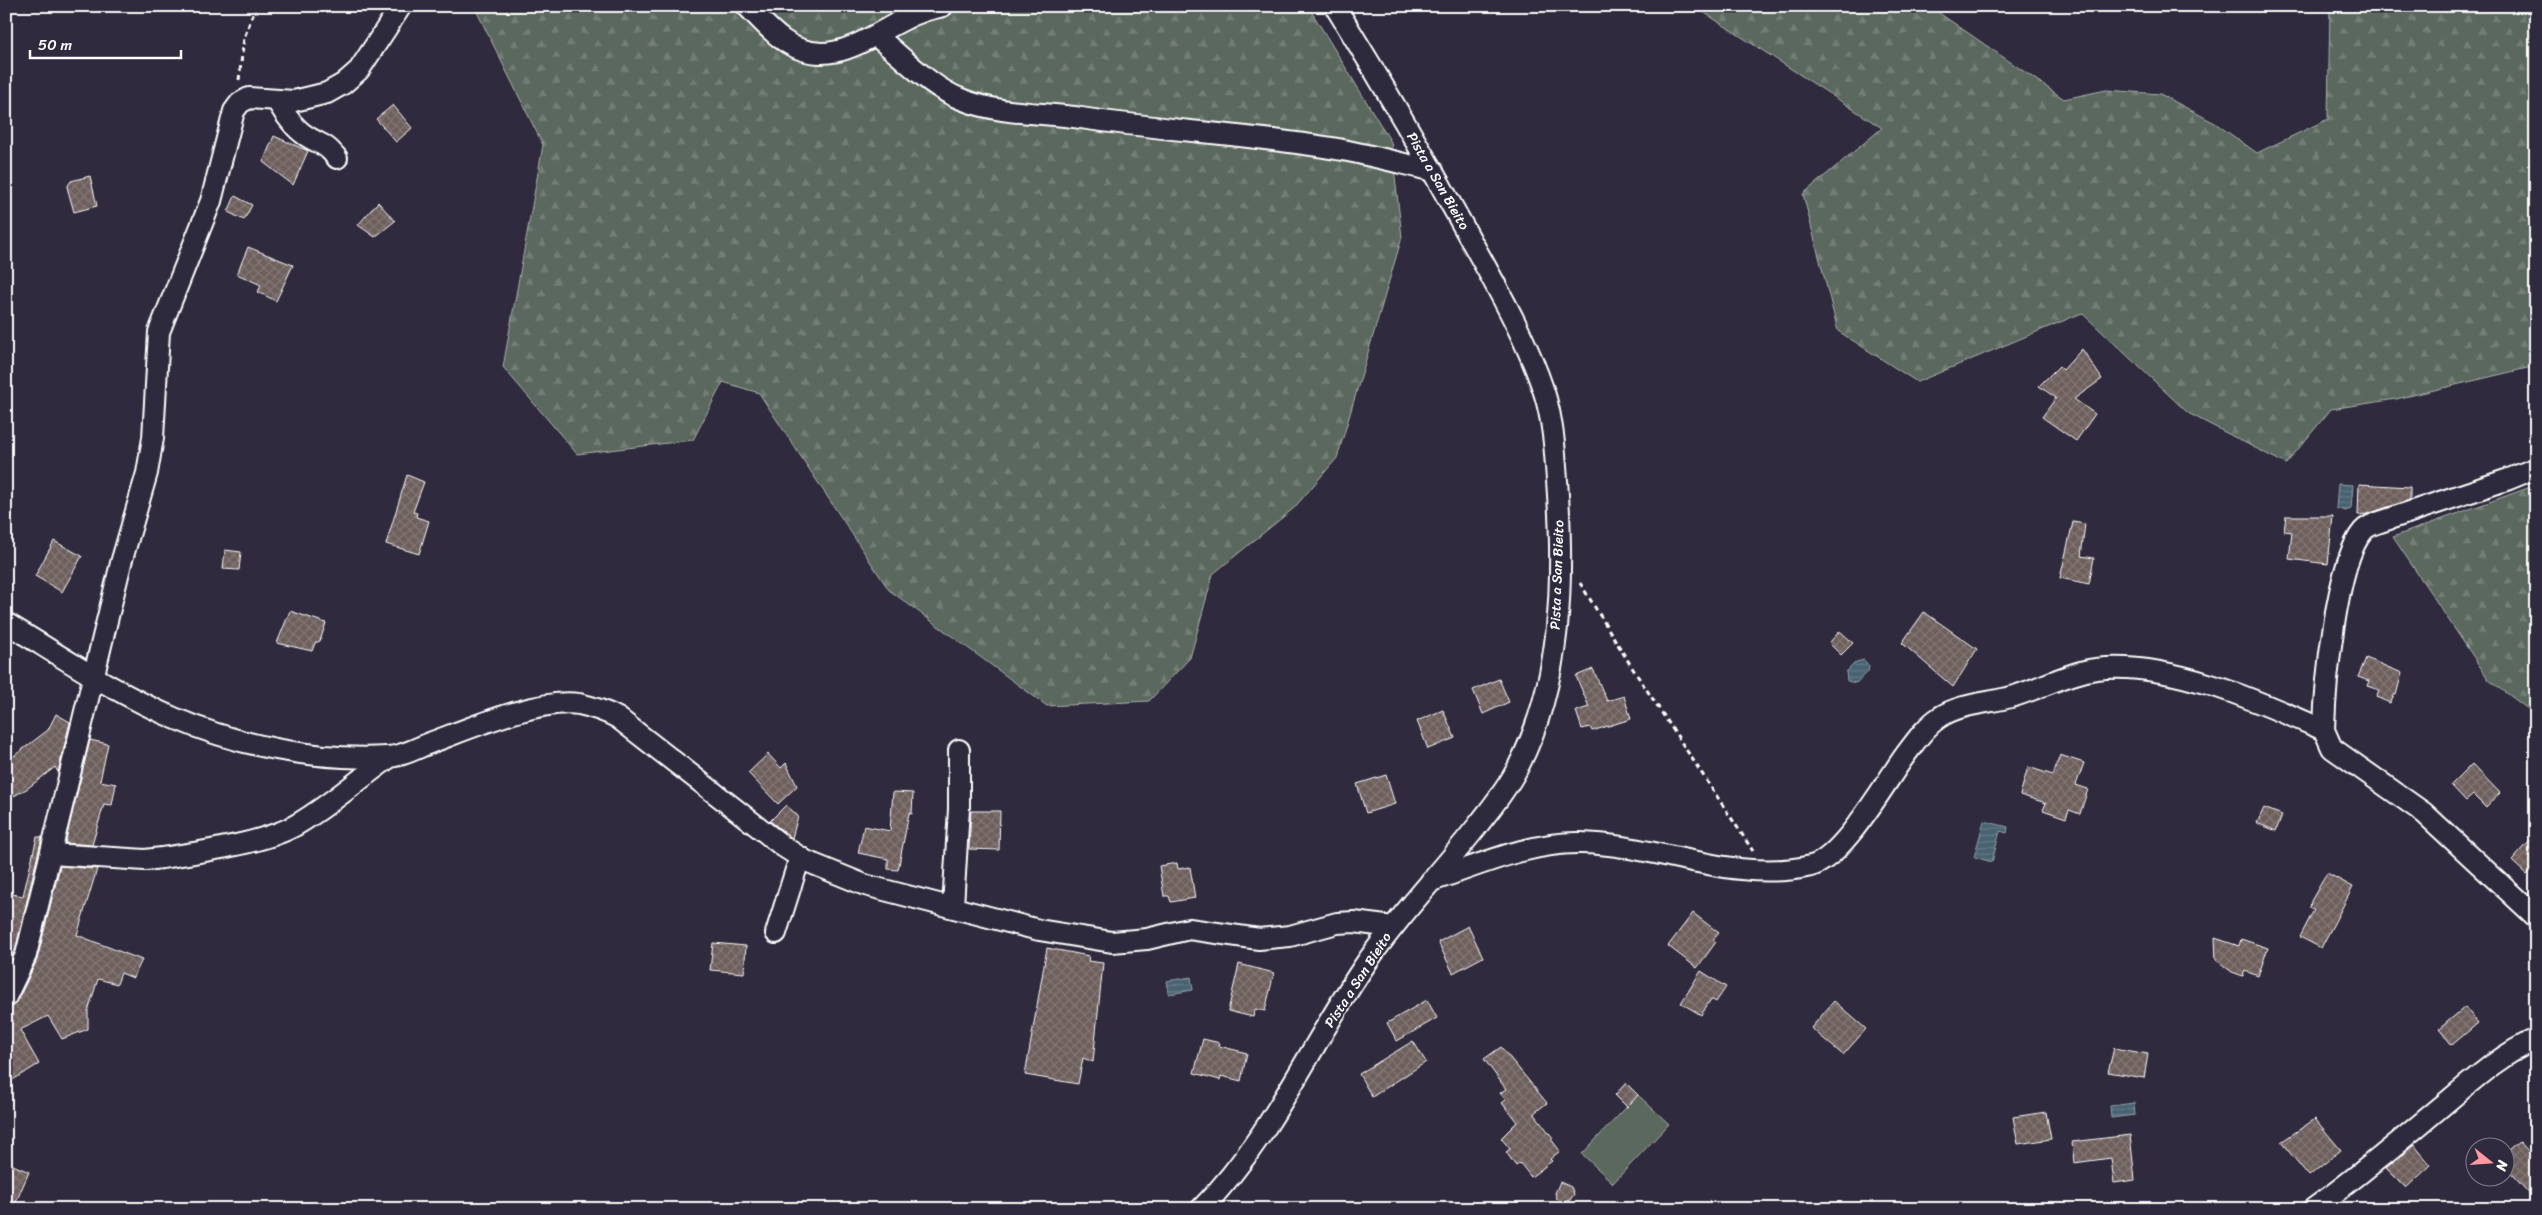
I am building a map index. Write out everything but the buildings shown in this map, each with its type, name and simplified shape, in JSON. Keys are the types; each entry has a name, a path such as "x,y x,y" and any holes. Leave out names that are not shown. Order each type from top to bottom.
{"street":[{"path":"6,997 26,955 121,563 147,474 153,438 159,332 211,201 234,110 240,103 249,98 294,101 314,97 343,84 359,70 401,6"},
{"path":"747,6 784,41 798,48 816,52 841,51 876,36 921,12 944,6"},
{"name":"Pista a San Bieito","path":"1202,1209 1229,1180 1262,1133 1368,960 1499,798 1516,772 1529,743 1546,688 1559,603 1560,548 1554,446 1544,393 1506,305 1433,171 1335,6"},
{"path":"876,36 936,85 960,99 982,106 1011,112 1075,117 1148,128 1348,151 1433,171"},
{"path":"278,101 291,121 305,135 328,146 337,158"},
{"path":"2536,468 2509,479 2380,522 2362,532 2352,550 2339,597 2332,645 2324,730 2332,748 2424,813 2536,917"},
{"path":"6,623 94,677 174,718 235,738 283,750 354,758 390,757"},
{"path":"1431,881 1517,853 1559,844 1578,843 1608,845 1730,867 1766,870 1810,866 1823,861 1834,852 1907,753 1938,718 1958,710 2027,692 2084,672 2115,668 2159,673 2252,700 2324,730"},
{"path":"51,854 145,860 271,835 296,825 312,815 390,757 488,722 538,707 577,704 594,708 618,718 800,857 865,885 953,906 1039,930 1112,942 1147,939 1189,929 1266,939 1290,936 1346,922 1393,927"},
{"path":"953,906 959,809 959,750"},
{"path":"776,933 800,857"},
{"path":"2313,1209 2378,1159 2491,1065 2519,1047 2536,1039"}],"path":[{"path":"234,110 244,38 256,6"},
{"path":"1579,582 1633,670 1766,870"}],"green space":[{"path":"474,6 1308,6 1391,142 1402,237 1337,458 1294,508 1213,574 1190,658 1149,701 1047,706 889,590 759,393 723,382 693,440 577,454 503,367 543,145"},
{"path":"1694,6 1929,6 2064,99 2106,90 2160,94 2215,123 2257,153 2328,119 2330,6 2536,6 2536,366 2396,399 2331,409 2286,464 2188,413 2082,313 1917,382 1838,331 1803,194 1882,128"},
{"path":"2536,485 2536,715 2489,680 2393,537"},
{"path":"1638,1095 1669,1124 1613,1183 1582,1154"}],"water":[{"path":"2338,484 2353,485 2351,509 2345,511 2336,508"},
{"path":"1864,660 1869,666 1868,672 1856,683 1847,681 1846,672 1856,662"},
{"path":"1984,821 2008,827 2007,833 2000,831 1992,862 1974,857"},
{"path":"1191,977 1193,990 1169,994 1167,981"},
{"path":"2134,1103 2135,1115 2111,1118 2110,1106"}]}
